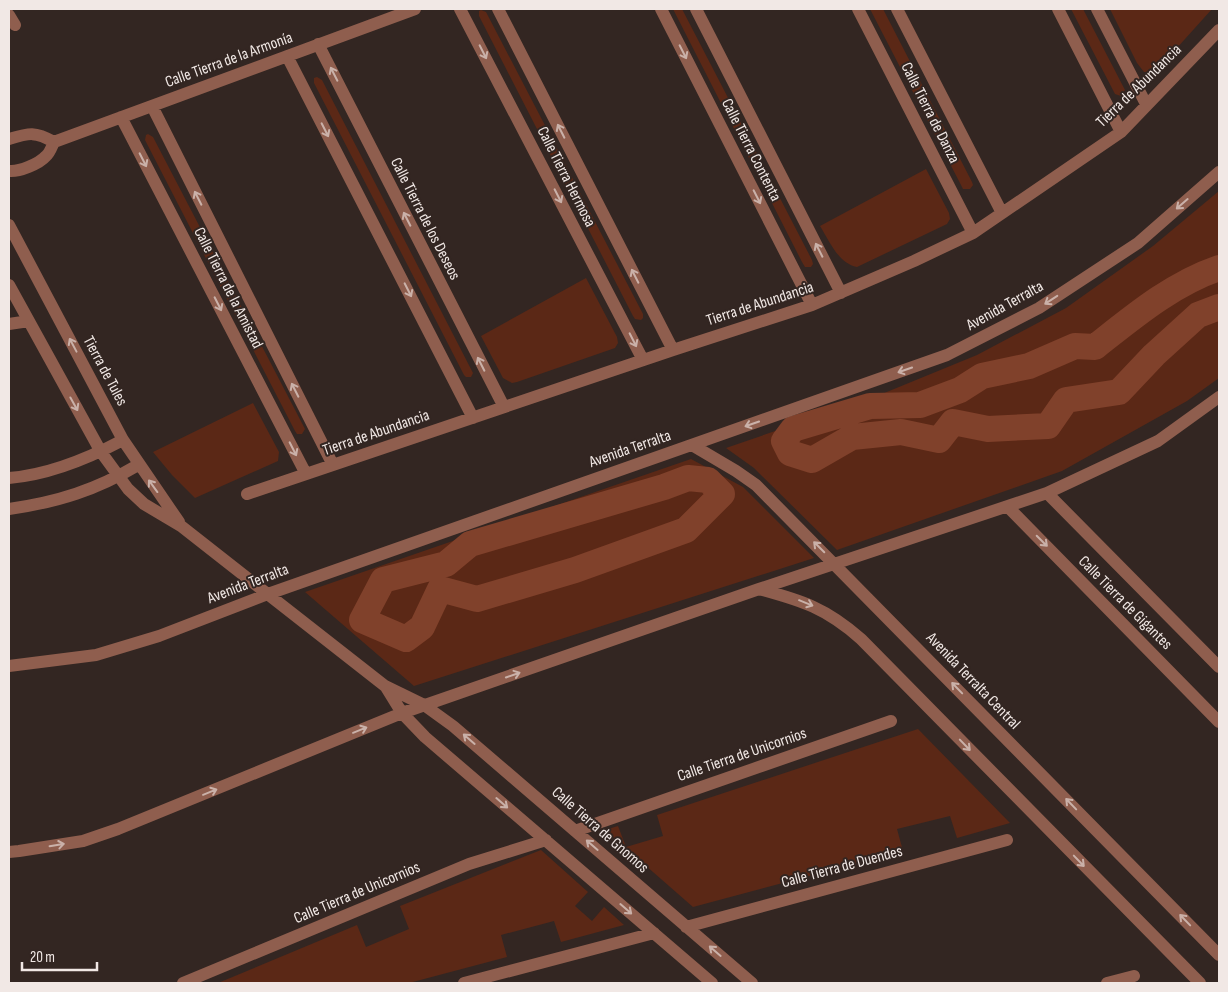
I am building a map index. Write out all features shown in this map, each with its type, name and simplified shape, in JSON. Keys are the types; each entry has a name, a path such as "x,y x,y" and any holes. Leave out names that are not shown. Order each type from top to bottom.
{"street":[{"name":"Calle Tierra de la Armonía","path":"54,142 416,9"},
{"name":"Calle Tierra Hermosa","path":"460,9 643,360"},
{"name":"Calle Tierra Hermosa","path":"498,9 674,350"},
{"name":"Calle Tierra Contenta","path":"661,9 812,305"},
{"name":"Calle Tierra Contenta","path":"696,9 841,293"},
{"name":"Calle Tierra de Danza","path":"858,9 973,233"},
{"name":"Calle Tierra de Danza","path":"897,9 1002,213"},
{"path":"1058,9 1121,132"},
{"path":"1096,9 1146,104"},
{"name":"Tierra de Abundancia","path":"247,494 812,305 973,233 1121,132 1219,30"},
{"name":"Calle Tierra de los Deseos","path":"318,44 504,407"},
{"path":"287,56 473,418"},
{"name":"Calle Tierra de la Amistad","path":"152,106 333,465"},
{"name":"Calle Tierra de la Amistad","path":"121,117 306,474"},
{"path":"9,139 29,133 41,134 54,142 48,156 37,163 14,172 9,171"},
{"name":"Avenida Terralta","path":"9,666 96,655 159,636 268,594 947,356 1039,308 1138,243 1219,172"},
{"name":"Tierra de Tules","path":"9,225 122,440 181,526"},
{"name":"Tierra de Tules","path":"9,285 101,452 118,477 144,504 181,526 385,686 424,706"},
{"path":"9,324 29,321"},
{"path":"9,852 83,841 118,829 402,713 1047,493 1158,441 1219,397"},
{"path":"9,478 72,463 101,452 122,440"},
{"name":"Avenida Terralta Central","path":"692,444 756,485 1219,954"},
{"path":"9,509 43,504 91,490 138,465"},
{"name":"Calle Tierra de Gigantes","path":"1047,493 1219,667"},
{"name":"Calle Tierra de Gigantes","path":"1008,507 1219,722"},
{"path":"759,590 799,600 822,610 844,624 861,639 1200,983"},
{"name":"Tierra de Tules","path":"385,686 402,713"},
{"name":"Calle Tierra de Gnomos","path":"424,706 454,726 752,983"},
{"path":"402,713 425,737 712,983"},
{"name":"Calle Tierra de Unicornios","path":"575,831 892,721"},
{"name":"Calle Tierra de Unicornios","path":"183,983 469,864 546,840"},
{"name":"Calle Tierra de Duendes","path":"686,927 1007,840"},
{"path":"464,983 654,933"},
{"path":"1107,983 1134,976"}],"shaded area":[{"path":"673,9 682,9 812,260 813,264 811,267 805,267 802,262"},
{"path":"870,9 883,9 972,182 973,185 970,189 963,189"},
{"path":"1071,9 1083,9 1125,90 1121,96 1115,94"},
{"path":"1110,9 1212,9 1158,69 1153,72 1144,72 1137,63"},
{"path":"479,11 486,12 643,314 641,320 635,319 633,316 479,16"},
{"path":"317,77 322,80 473,373 471,377 464,375 314,83 314,78"},
{"path":"148,134 153,137 305,429 302,434 297,434 295,431 145,140"},
{"path":"926,169 949,213 950,219 947,224 857,267 845,261 831,245 820,226"},
{"path":"1219,191 1219,378 1187,401 1062,471 837,550 754,468 726,448 877,396 977,355 1066,308 1153,246"},
{"path":"586,278 617,337 618,343 615,348 517,382 512,383 503,378 481,336"},
{"path":"253,403 279,452 278,461 195,498 153,452"},
{"path":"691,459 743,487 814,558 414,686 305,592"},
{"path":"918,729 1010,823 957,838 950,816 897,829 903,851 693,907 605,830 618,826 626,847 663,836 657,815"},
{"path":"541,850 588,892 575,906 592,921 604,907 624,925 561,942 554,921 501,935 507,957 409,983 218,983 357,925 366,947 409,929 400,906"}],"waterway":[{"path":"1219,268 1169,292 1095,347 1075,346 1029,366 982,376 960,390 920,405 870,406 793,429 784,441 790,453 812,460 852,437 901,432 939,440 953,422 988,429 1048,426 1066,400 1119,392 1154,355 1198,315 1219,307"},
{"path":"688,478 708,480 722,494 686,530 575,570 477,599 440,589 422,627 406,639 362,620 383,580 446,564 470,544 664,487 688,478"}]}
